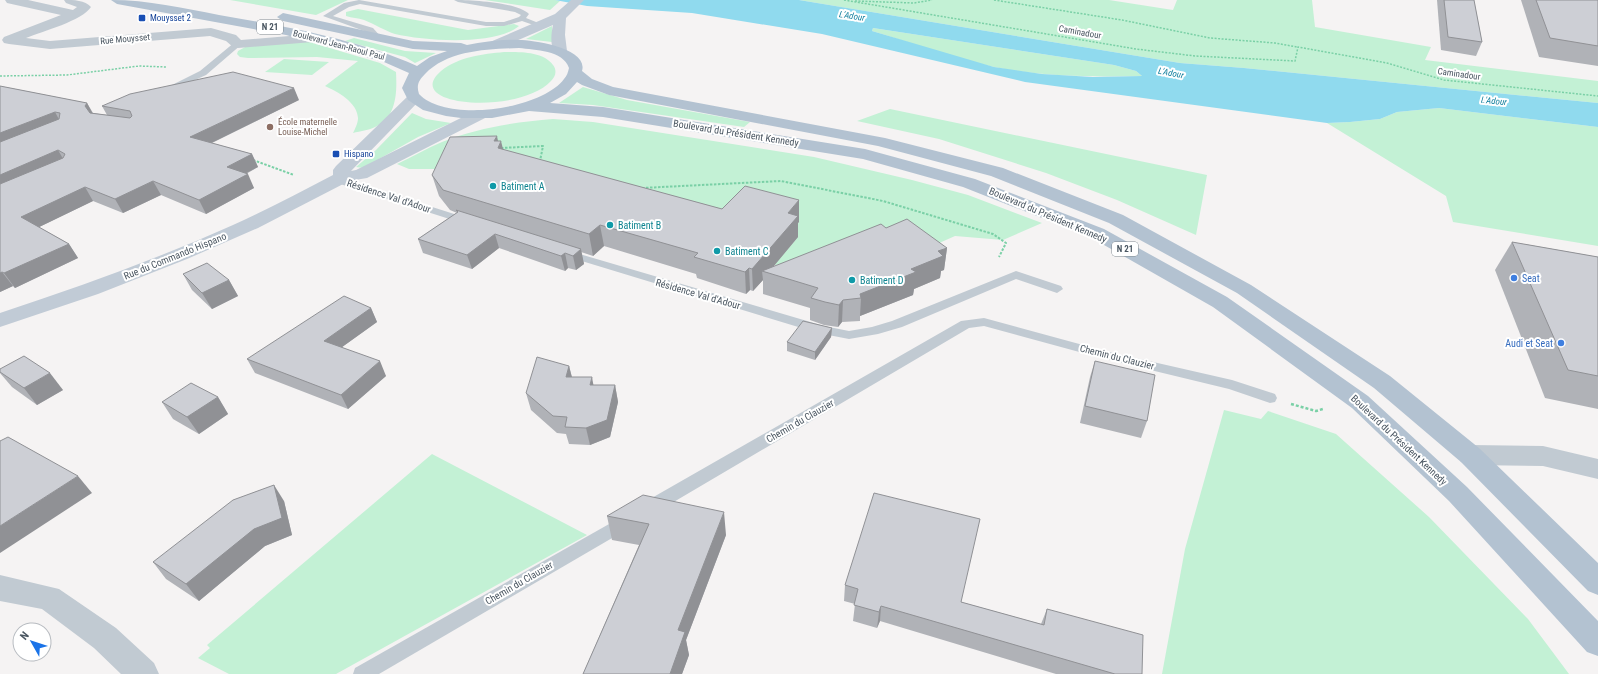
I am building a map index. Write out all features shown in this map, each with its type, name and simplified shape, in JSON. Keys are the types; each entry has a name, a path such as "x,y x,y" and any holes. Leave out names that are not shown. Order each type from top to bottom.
{"main road":[{"name":"Boulevard Jean-Raoul Paul","path":"117,0 288,31 389,59 418,72"},
{"name":"N 21","path":"186,0 247,10"},
{"name":"Boulevard Jean-Raoul Paul","path":"270,14 308,21 413,45 477,47"},
{"path":"519,44 542,46 560,51 570,57 576,65 576,73 568,85 551,97 526,106 482,113 440,111 424,105 414,98 410,90 411,81 418,72 432,62 453,53 477,47 519,44"},
{"name":"Boulevard du Président Kennedy","path":"576,73 587,82 610,91 879,141 939,156 997,172 1116,219 1244,288 1382,382 1470,455 1598,582"},
{"name":"Boulevard du Président Kennedy","path":"526,106 603,112 865,154 968,183 1097,233 1220,302 1360,402 1458,494 1598,642"}],"street":[{"path":"11,0 75,14 85,7 78,2 70,0"},
{"path":"494,45 542,26 562,16 578,0"},
{"name":"Rue Mouysset","path":"4,40 75,14"},
{"path":"560,51 558,35 562,16"},
{"name":"Rue Mouysset","path":"4,40 50,45 211,32 232,38 238,44"},
{"path":"238,44 313,38"},
{"path":"336,181 342,170 414,98"},
{"name":"Rue du Commando Hispano","path":"0,320 71,297 238,230 336,181 361,174 482,113"},
{"path":"1470,455 1543,456 1598,469"},
{"path":"0,588 49,598 105,638 143,674"}],"lane":[{"path":"458,0 517,10 525,14 522,18"},
{"path":"377,37 370,30 327,16 347,5 360,2 486,24 504,24 522,18 542,26"},
{"path":"161,91 202,74 238,44"},
{"name":"Résidence Val d'Adour","path":"336,181 482,226"},
{"name":"Résidence Val d'Adour","path":"557,250 823,330 849,335 873,331 897,324 1016,276 1057,289"},
{"name":"Chemin du Clauzier","path":"362,674 966,324 984,322 1105,355 1232,385 1270,398"}],"path":[{"name":"Caminadour","path":"844,0 1136,49 1196,56 1296,61 1298,47"},
{"name":"Caminadour","path":"851,1 914,3 932,0"},
{"name":"Caminadour","path":"994,0 1122,20 1210,38 1276,43 1387,63 1444,80 1598,96"},
{"path":"0,76 67,75 139,66 160,66 202,74"},
{"path":"499,148 543,146 540,160 547,162"},
{"path":"246,158 336,181"},
{"path":"641,188 782,181 883,201 993,234 1006,243 999,257"}],"green space":[{"path":"230,0 348,0 316,15"},
{"path":"485,0 555,0 560,1 550,10"},
{"path":"799,0 1109,0 1173,10 1177,0 1312,0 1315,27 1431,47 1425,60 1598,81 1598,103 1180,63"},
{"path":"358,9 468,30 514,24 519,26 494,37 459,40 424,39 395,34 364,20 346,16 346,12"},
{"path":"552,26 552,42 526,39"},
{"path":"873,28 1114,65 1136,71 1142,76 1049,75 994,67 948,55 872,31"},
{"path":"354,38 405,51 436,53 415,63 405,57 345,41"},
{"path":"303,40 380,63 396,72 396,95 392,110 384,122 372,128 353,133 357,124 357,112 351,102 336,91 325,86 358,61 317,57 248,58 240,57 237,54 238,51 247,46"},
{"path":"504,52 530,53 549,60 554,67 554,77 536,92 515,99 492,102 469,102 450,99 437,93 433,83 441,71 448,66 471,57"},
{"path":"284,59 329,62 312,75 265,72"},
{"path":"583,87 627,100 750,122 744,127 593,105 559,103"},
{"path":"1439,108 1598,127 1598,246 1453,222 1446,196 1327,123 1380,119 1397,112"},
{"path":"890,109 1207,175 1196,235 1117,200 1046,173 939,139 857,121"},
{"path":"412,113 426,119 451,123 418,137 363,168 356,167 376,150"},
{"path":"553,119 593,122 814,157 968,195 1042,223 1003,240 955,236 919,252 788,268 768,263 780,250 786,251 798,237 789,234 799,222 734,220 450,169 409,169 397,164 436,144 482,129"},
{"path":"1224,410 1261,419 1268,411 1336,434 1429,517 1528,619 1569,674 1162,674 1185,549"},
{"path":"432,454 587,535 336,674 229,674 198,658 210,648 207,645"}],"water":[{"name":"L'Adour","path":"555,0 799,0 1180,63 1598,103 1598,127 1439,108 1397,112 1380,119 1327,123 1025,82 822,34 692,13 587,6","holes":["873,28 1114,65 1136,71 1142,76 1093,77 1042,74 994,67 872,31"]}],"building":[{"path":"1444,0 1474,0 1482,42 1448,37"},
{"path":"1536,0 1598,0 1598,46 1550,38"},
{"path":"233,72 294,88 190,137 252,154 227,167 248,174 199,200 153,181 115,199 85,187 21,217 69,244 4,273 0,273 0,184 63,158 65,154 58,150 0,175 0,142 59,119 60,113 55,112 0,133 0,86 87,103 85,106 90,113 130,118 132,116 130,111 102,106 130,94"},
{"path":"497,136 494,141 501,141 498,148 722,209 745,186 799,200 788,213 798,216 752,269 749,268 745,272 694,257 698,253 600,225 589,234 443,190 432,175 450,137"},
{"path":"456,210 581,249 573,256 565,253 561,256 495,234 467,255 418,239 458,212"},
{"path":"907,219 947,248 938,251 943,256 911,269 916,272 860,294 861,298 843,300 839,305 825,302 811,298 818,288 762,271 881,224 886,228"},
{"path":"1512,242 1598,257 1598,376 1568,370"},
{"path":"207,263 229,280 202,293 183,274"},
{"path":"344,296 371,308 324,341 380,361 341,395 247,359"},
{"path":"803,321 832,328 815,352 787,342"},
{"path":"24,356 50,373 24,388 0,372 0,369"},
{"path":"537,357 569,366 566,377 592,377 590,385 615,385 607,420 586,428 565,427 567,417 553,416 526,393"},
{"path":"1095,361 1155,375 1147,421 1085,406"},
{"path":"191,383 218,397 187,417 162,402"},
{"path":"8,437 78,476 0,526 0,441"},
{"path":"274,485 282,518 254,529 186,584 153,562 233,500"},
{"path":"874,493 980,519 961,602 1044,625 1047,609 1143,635 1142,674 1115,674 881,606 879,612 854,605 858,589 845,585"},
{"path":"643,495 724,512 678,630 685,632 670,674 583,674 649,524 607,516"}],"place":[{"name":"Mouysset 2","path":"142,18"},
{"name":"École maternelle Louise-Michel","path":"270,127"},
{"name":"Hispano","path":"336,154"},
{"name":"Batiment A","path":"493,186"},
{"name":"Batiment B","path":"610,225"},
{"name":"Batiment C","path":"717,251"},
{"name":"Seat","path":"1514,278"},
{"name":"Batiment D","path":"852,280"},
{"name":"Audi et Seat","path":"1561,343"}]}
